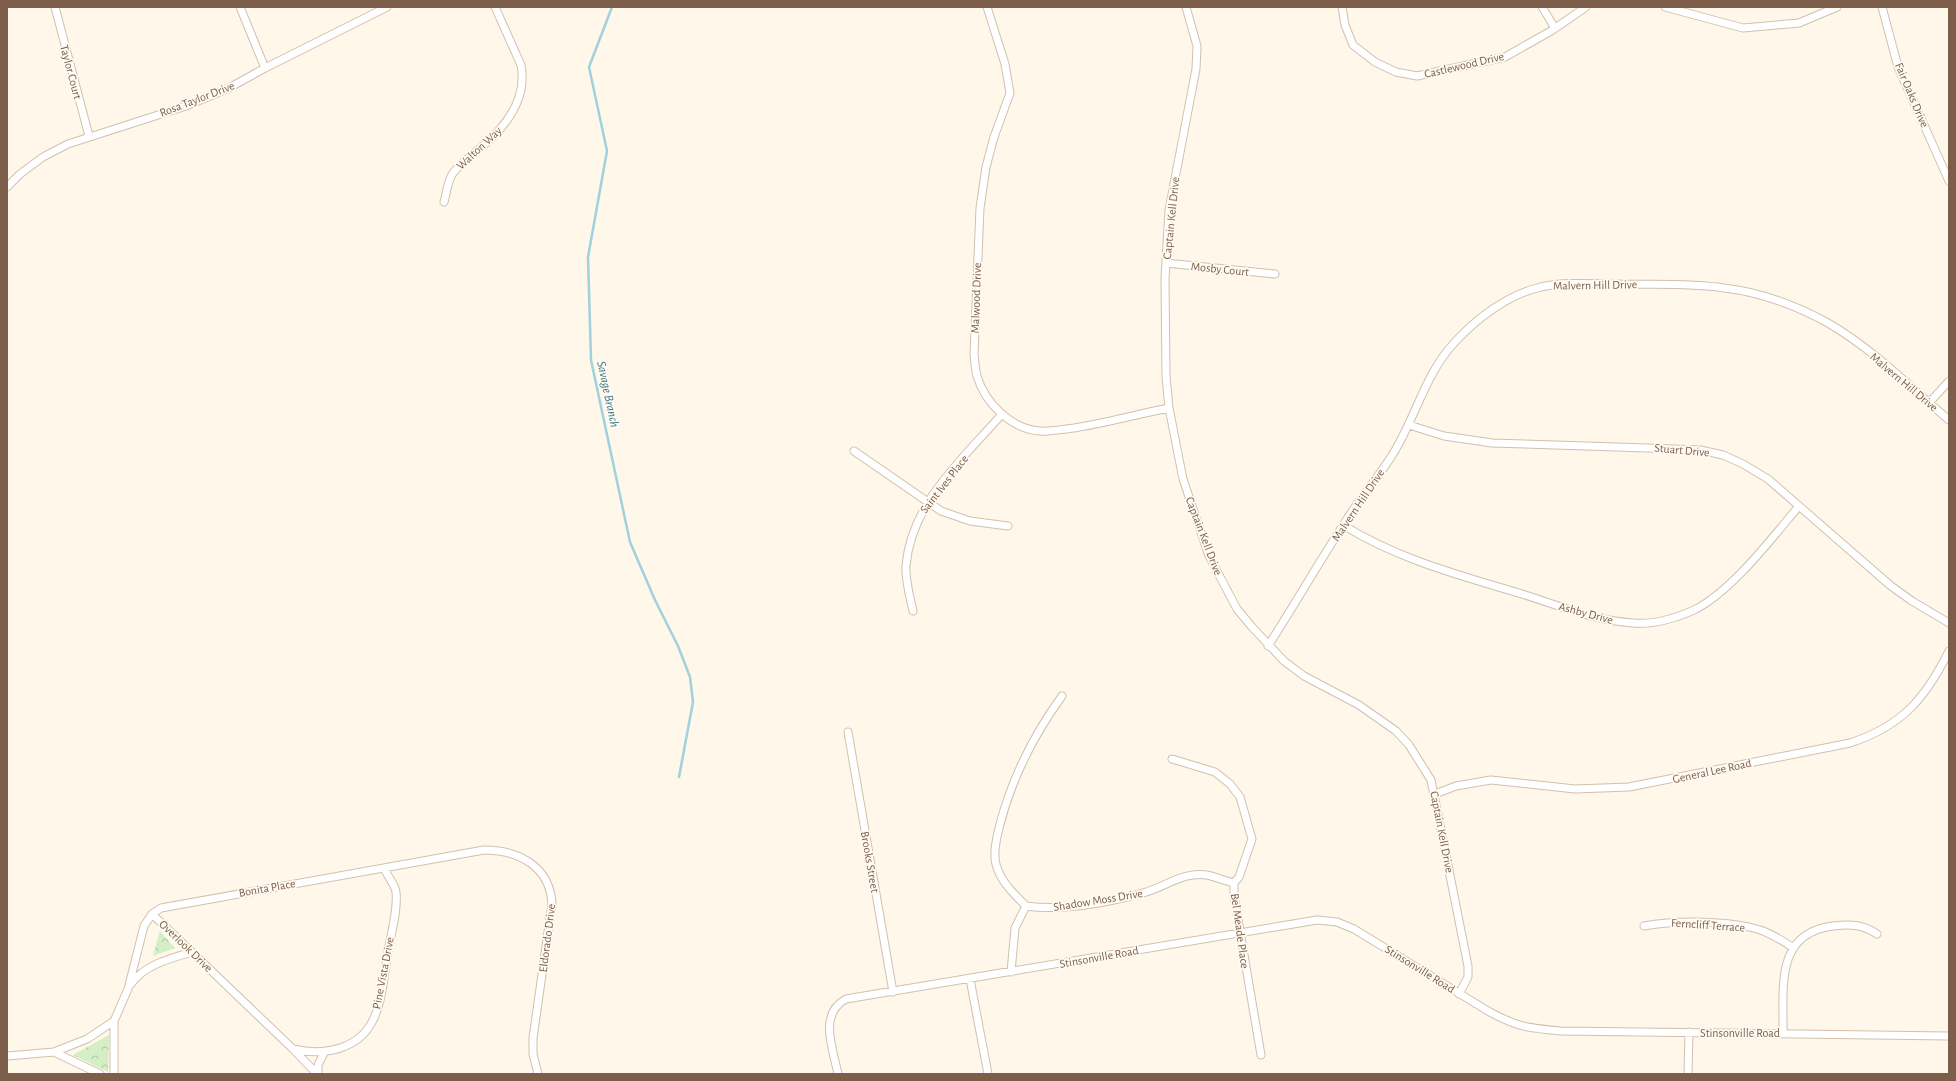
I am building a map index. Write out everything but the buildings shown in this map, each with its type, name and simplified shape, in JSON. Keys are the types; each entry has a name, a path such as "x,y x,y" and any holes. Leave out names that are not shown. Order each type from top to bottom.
{"street":[{"name":"Taylor Court","path":"55,7 89,136"},
{"path":"240,7 265,68"},
{"name":"Rosa Taylor Drive","path":"7,187 20,174 43,157 68,144 186,106 229,88 265,68 387,7"},
{"name":"Walton Way","path":"444,202 448,182 453,173 462,163 502,128 514,109 522,87 523,75 520,60 495,7"},
{"name":"Malwood Drive","path":"987,7 1005,64 1010,93 994,137 986,167 980,208 974,355 976,375 982,390 1002,414 1023,427 1045,431 1085,426 1169,408"},
{"name":"Captain Kell Drive","path":"1186,7 1197,46 1196,69 1169,210 1166,263 1165,345 1169,408 1184,479 1209,556 1238,609 1268,646 1284,661 1304,676 1359,705 1396,732 1420,761 1431,780 1436,794 1468,966 1467,980 1458,994"},
{"name":"Castlewood Drive","path":"1342,7 1345,25 1354,45 1375,62 1396,72 1417,76 1505,57 1555,28 1586,7"},
{"path":"1542,7 1555,28"},
{"path":"1665,7 1743,28 1799,23 1837,7"},
{"name":"Fair Oaks Drive","path":"1882,7 1898,67 1949,180"},
{"name":"Mosby Court","path":"1166,263 1274,274"},
{"name":"Malvern Hill Drive","path":"1268,646 1343,524 1396,449 1409,425 1430,376 1453,344 1482,317 1508,301 1537,288 1554,285 1582,284 1725,288 1743,291 1788,305 1828,323 1852,338 1949,420"},
{"path":"1929,403 1949,381"},
{"name":"Saint Ives Place","path":"913,611 906,567 910,538 915,524 927,502 1002,414"},
{"name":"Stuart Drive","path":"1409,425 1444,436 1492,443 1647,448 1713,452 1754,470 1799,506 1891,586 1912,601 1949,623"},
{"path":"854,451 941,511 970,521 1008,526"},
{"name":"Ashby Drive","path":"1343,524 1367,540 1434,567 1598,618 1635,624 1654,622 1685,614 1705,604 1716,596 1743,570 1799,506"},
{"name":"General Lee Road","path":"1436,794 1456,786 1491,780 1575,789 1629,787 1850,743 1879,732 1911,708 1933,680 1949,651"},
{"path":"1011,972 1015,928 1026,906 1010,889 997,870 995,857 996,842 1014,779 1032,741 1062,696"},
{"name":"Brooks Street","path":"848,732 893,992"},
{"name":"Bel Meade Place","path":"1172,759 1215,772 1230,784 1240,797 1252,839 1239,877 1234,883 1239,934 1261,1055"},
{"name":"Eldorado Drive","path":"384,868 484,850 499,850 512,853 533,864 543,876 550,890 552,904 533,1038 533,1054 538,1074"},
{"name":"Bonita Place","path":"152,914 170,905 384,868"},
{"name":"Pine Vista Drive","path":"293,1049 324,1053 341,1048 361,1036 374,1019 378,1008 396,904 394,887 384,868"},
{"name":"Shadow Moss Drive","path":"1026,906 1055,909 1107,900 1143,893 1180,878 1195,875 1207,875 1234,883"},
{"name":"Overlook Drive","path":"114,1021 128,988 144,926 152,914 293,1049 317,1074"},
{"name":"Stinsonville Road","path":"838,1074 829,1022 837,1004 846,999 1317,920 1337,922 1375,941 1458,994 1510,1024 1524,1028 1560,1031 1949,1036"},
{"name":"Ferncliff Terrace","path":"1644,926 1663,923 1743,926 1762,931 1792,947"},
{"path":"1783,1033 1784,979 1786,962 1792,947 1805,935 1821,927 1846,924 1866,927 1877,934"},
{"path":"128,988 135,978 146,970 172,957 192,952"},
{"path":"970,979 988,1074"},
{"path":"7,1056 54,1052 87,1040 114,1021"},
{"path":"114,1021 114,1074"},
{"path":"1688,1074 1689,1032"},
{"path":"54,1052 100,1074"},
{"path":"317,1074 318,1065 324,1053"}],"green space":[{"path":"160,931 175,948 153,956"},
{"path":"109,1035 108,1072 73,1055"}],"waterway":[{"name":"Savage Branch","path":"612,7 589,67 607,151 588,257 591,360 630,542 655,600 678,646 690,677 693,702 679,777"}]}
